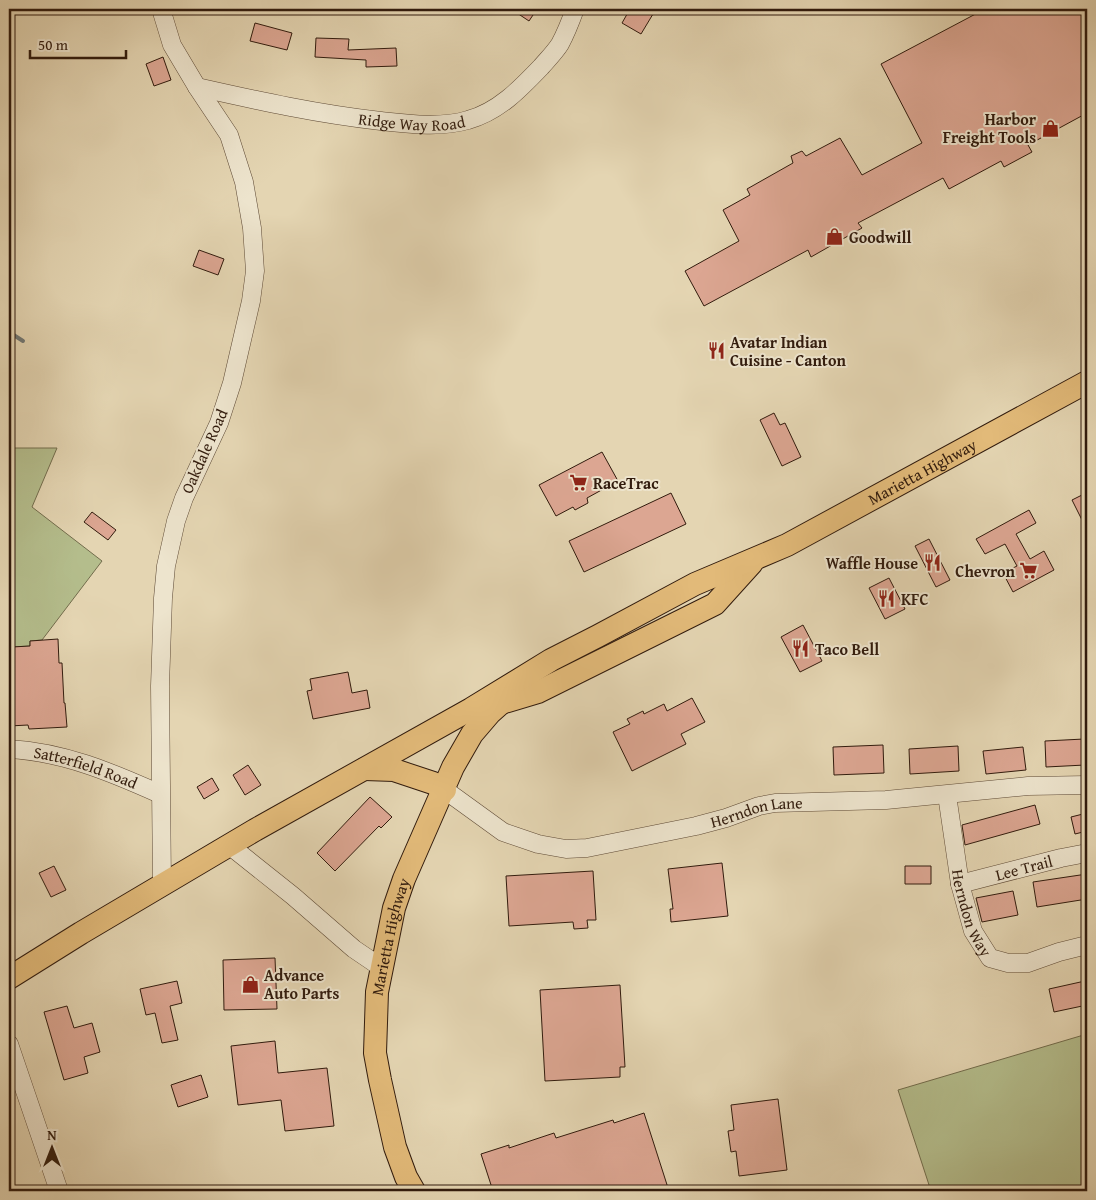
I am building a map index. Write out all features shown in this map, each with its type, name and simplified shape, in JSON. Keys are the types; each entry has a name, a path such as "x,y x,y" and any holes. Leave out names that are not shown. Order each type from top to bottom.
{"main road":[{"name":"Marietta Highway","path":"9,978 229,845 471,709 551,660 694,584 802,537 1087,382"},
{"name":"Marietta Highway","path":"501,703 538,692 715,604 756,558"},
{"name":"Marietta Highway","path":"414,1191 406,1177 395,1147 375,1053 377,992 394,908 404,879 445,790 453,768 472,734 490,712 551,660"},
{"path":"365,769 394,770 433,783 445,790"}],"street":[{"name":"Oakdale Road","path":"161,9 172,45 229,135 244,182 252,228 255,270 251,301 232,382 219,423 184,498 166,566 161,645 160,794 162,885"},
{"name":"Ridge Way Road","path":"197,87 258,102 335,116 407,124 453,124 486,114 504,102 526,83 560,45 575,9"},
{"name":"Satterfield Road","path":"9,749 31,750 94,766 160,794"},
{"name":"Herndon Lane","path":"445,790 503,832 538,844 566,849 592,847 696,826 726,818 758,806 776,803 886,800 1028,786 1087,785"},
{"name":"Herndon Way","path":"947,795 960,884 974,931 990,958 1008,963 1028,963 1087,945"},
{"path":"229,845 294,896 354,949 382,968"},
{"name":"Lee Trail","path":"960,884 1087,853"},
{"path":"9,1044 59,1191"}],"green space":[{"path":"9,448 57,448 32,507 102,561 42,640 30,641 30,646 12,647 13,661 9,661"},
{"path":"1087,1034 1087,1191 931,1191 898,1090"}],"building":[{"path":"511,9 537,9 529,21"},
{"path":"630,9 656,9 641,34 622,23"},
{"path":"985,9 1087,9 1087,113 1028,145 1032,152 1004,167 1001,161 949,189 943,178 858,223 862,228 811,257 808,250 704,306 685,271 739,241 723,210 750,195 747,189 793,163 791,156 802,151 806,156 840,138 862,175 922,143 881,64"},
{"path":"255,23 292,33 287,50 250,41"},
{"path":"316,38 349,39 348,50 396,48 397,66 366,67 366,60 315,57"},
{"path":"163,57 171,80 154,86 146,64"},
{"path":"199,250 224,259 218,275 193,266"},
{"path":"774,413 780,425 785,423 801,457 782,466 760,420"},
{"name":"RaceTrac","path":"602,452 618,481 587,498 588,503 575,510 573,507 556,516 539,485"},
{"path":"671,493 686,524 584,572 569,541"},
{"path":"1084,494 1087,501 1087,530 1072,500"},
{"path":"1029,510 1036,523 1016,534 1030,559 1044,551 1054,570 1013,592 1003,573 1017,566 1005,544 985,554 976,539"},
{"path":"92,512 116,530 108,540 84,522"},
{"name":"Waffle House","path":"929,539 950,580 936,587 915,546"},
{"name":"KFC","path":"889,578 905,609 885,619 869,588"},
{"name":"Taco Bell","path":"803,625 822,661 800,672 781,637"},
{"path":"58,639 59,663 62,663 67,727 29,729 28,725 9,726 9,661 13,661 12,647 30,646 30,641"},
{"path":"348,672 352,693 367,690 370,708 313,719 307,691 312,690 310,679"},
{"path":"692,698 705,722 681,734 686,744 632,771 613,732 630,724 627,719 643,711 644,714 664,704 667,711"},
{"path":"1084,739 1085,765 1046,767 1045,741"},
{"path":"883,745 884,773 834,775 833,747"},
{"path":"958,746 959,771 910,774 909,749"},
{"path":"1023,747 1026,770 986,774 983,751"},
{"path":"248,765 261,785 245,795 233,775"},
{"path":"212,778 219,790 204,799 197,787"},
{"path":"370,797 392,817 381,828 379,826 335,871 317,853"},
{"path":"1035,805 1040,824 965,845 962,825"},
{"path":"1087,813 1087,831 1075,834 1071,817"},
{"path":"722,863 728,916 671,922 670,909 673,909 668,869"},
{"path":"54,866 66,890 51,897 39,873"},
{"path":"905,866 931,866 931,884 905,884"},
{"path":"593,871 596,920 587,920 588,928 574,929 573,922 509,926 506,876"},
{"path":"1087,874 1087,899 1037,907 1033,882"},
{"path":"1013,891 1018,915 982,922 976,898"},
{"name":"Advance Auto Parts","path":"275,958 277,1009 224,1010 223,960"},
{"path":"177,981 182,1003 170,1006 178,1040 162,1043 155,1013 146,1015 140,989"},
{"path":"1085,981 1087,1005 1054,1012 1049,989"},
{"path":"620,985 625,1067 620,1067 620,1077 545,1081 540,990"},
{"path":"67,1006 74,1028 92,1023 100,1052 84,1057 88,1073 64,1080 44,1012"},
{"path":"275,1041 278,1073 327,1068 334,1126 285,1131 281,1100 238,1105 231,1046"},
{"path":"201,1075 208,1097 178,1107 171,1085"},
{"path":"778,1099 787,1170 739,1176 736,1151 731,1152 728,1131 734,1130 731,1105"},
{"path":"644,1113 669,1191 493,1191 481,1154 509,1145 509,1148 554,1133 556,1138 613,1120 614,1123"}],"waterway":[{"path":"9,332 23,341"}],"place":[{"name":"Harbor Freight Tools","path":"1050,128"},
{"name":"Goodwill","path":"835,237"},
{"name":"Avatar Indian Cuisine - Canton","path":"716,351"},
{"name":"RaceTrac","path":"579,483"},
{"name":"Waffle House","path":"932,563"},
{"name":"Chevron","path":"1029,571"},
{"name":"KFC","path":"887,599"},
{"name":"Taco Bell","path":"801,649"},
{"name":"Advance Auto Parts","path":"250,984"}]}
